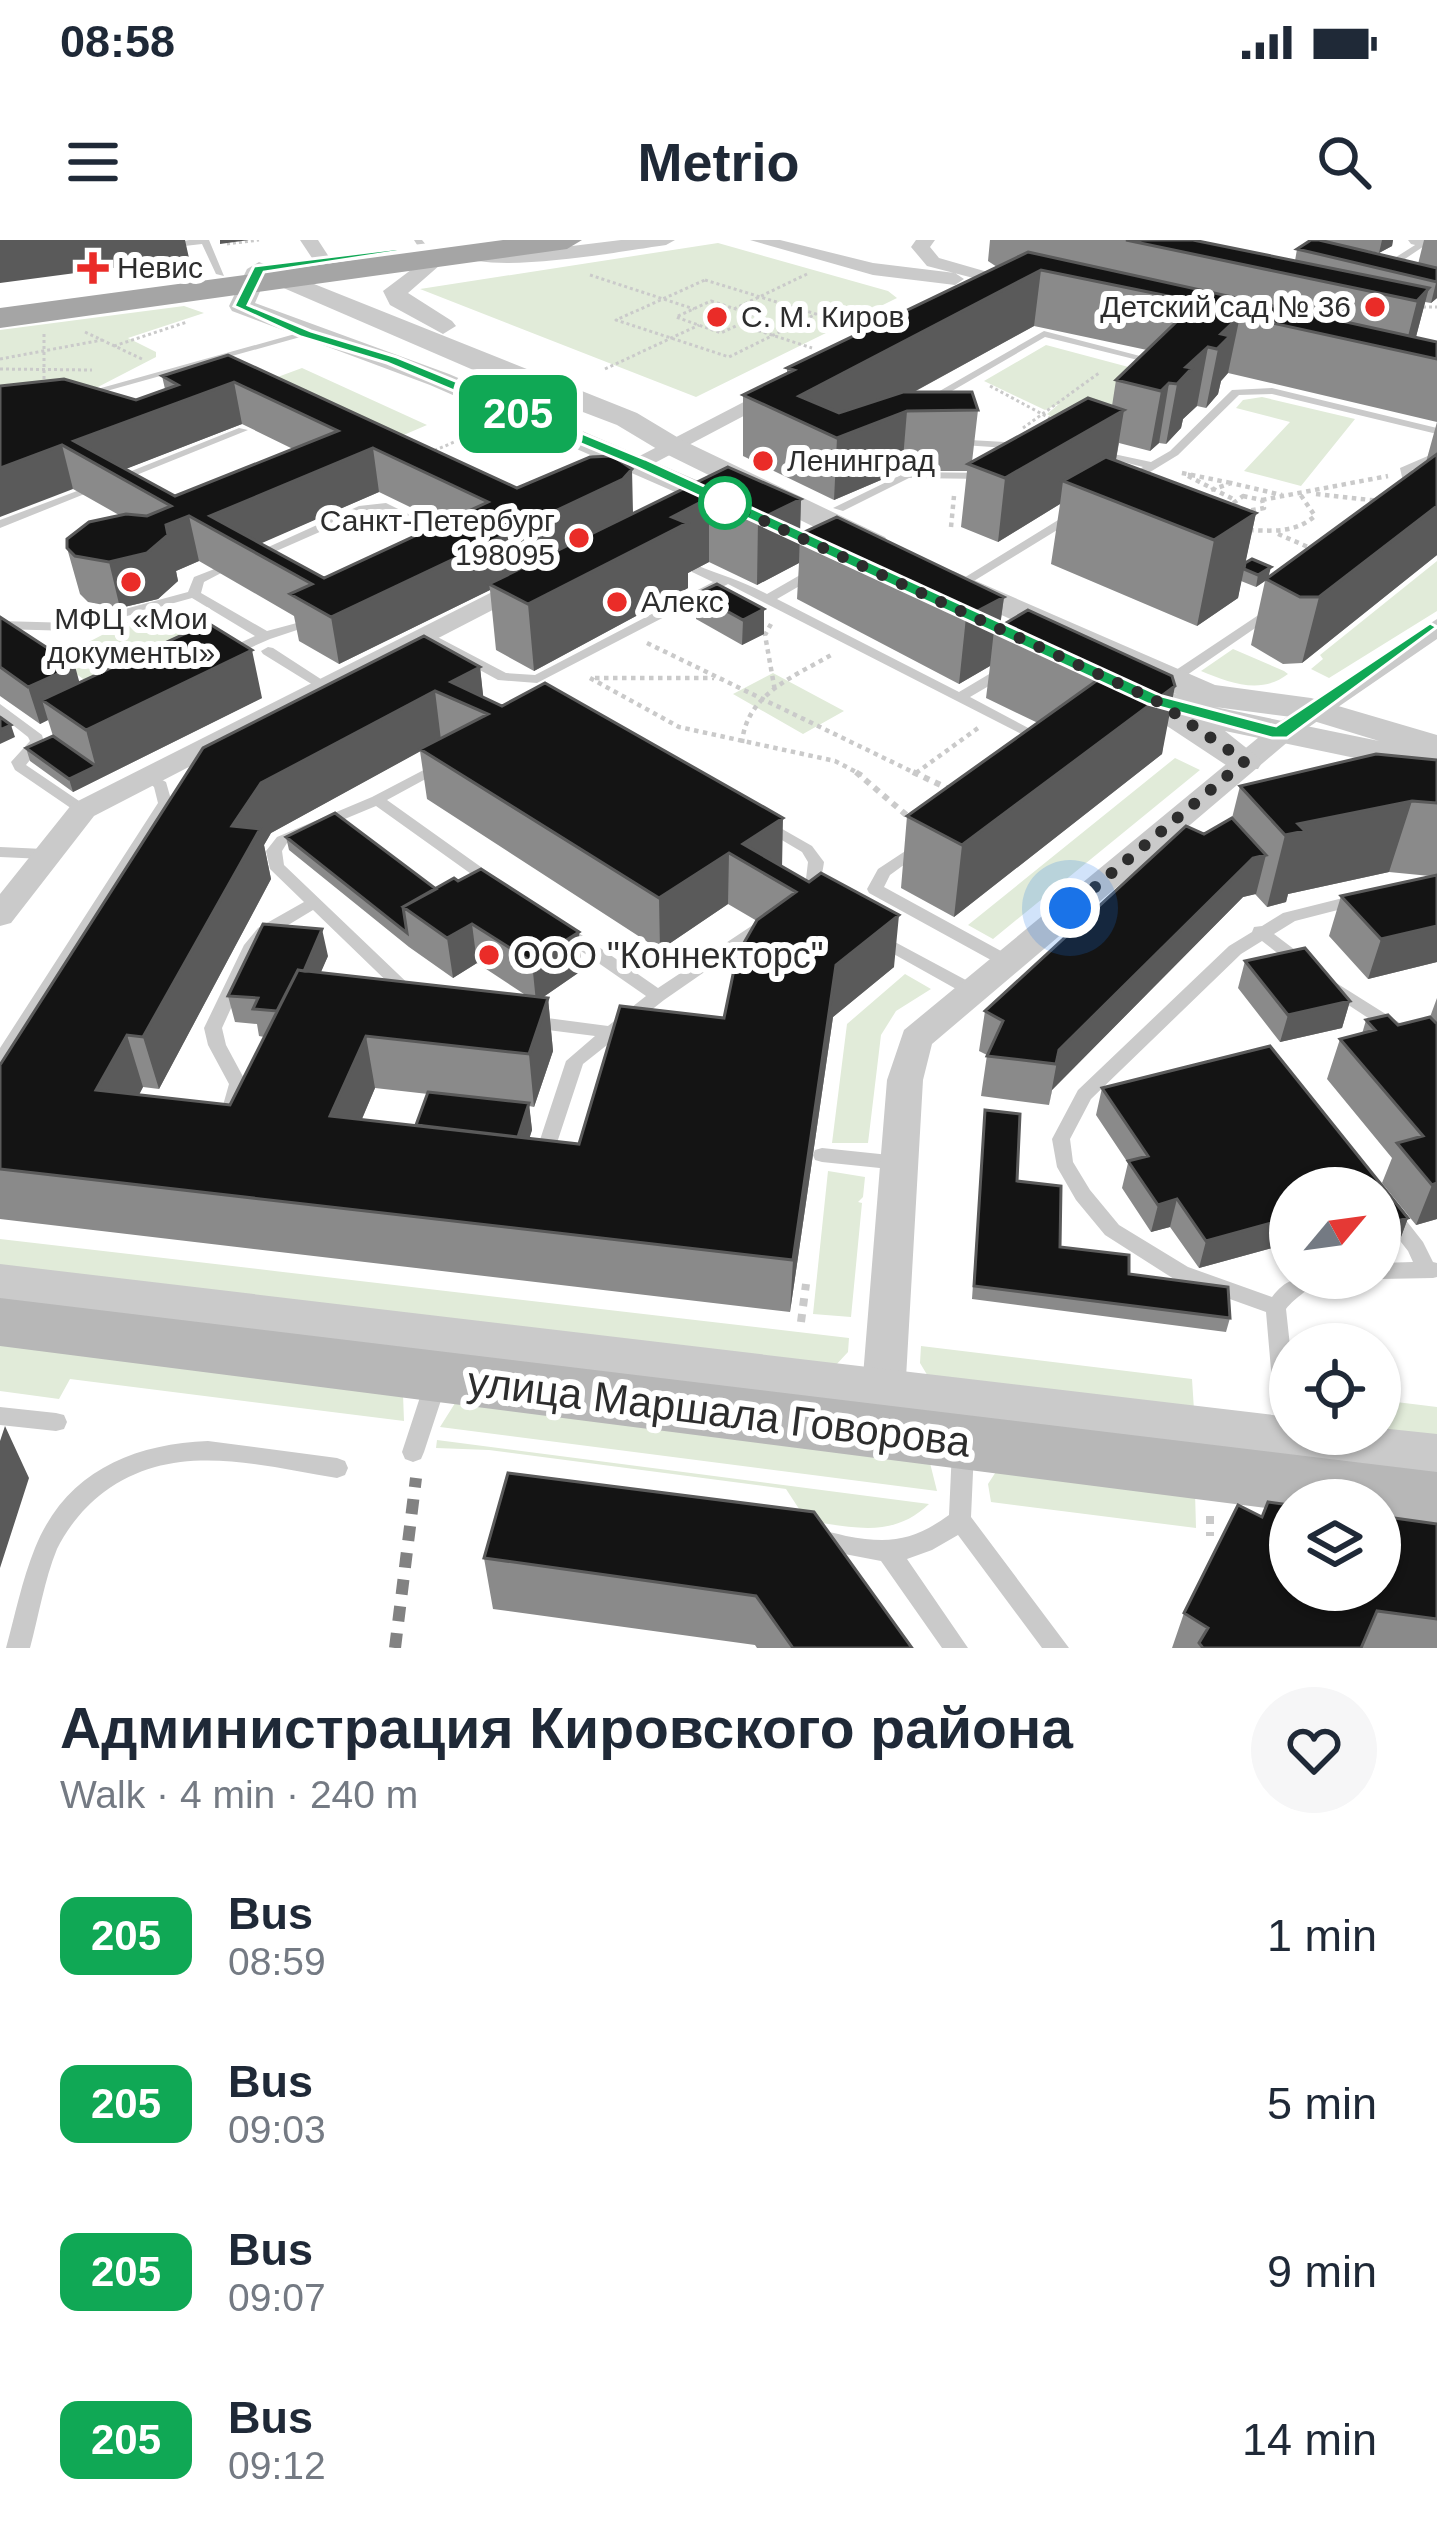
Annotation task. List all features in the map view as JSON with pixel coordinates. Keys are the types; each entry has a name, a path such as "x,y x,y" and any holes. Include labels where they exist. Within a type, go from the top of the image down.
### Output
{"main road":[{"path":"0,318 263,268 567,240"},
{"path":"0,304 210,250 263,268 315,250 442,248"},
{"name":"улица Маршала Говорова","path":"0,1322 444,1358 882,1411 1437,1501"}],"street":[{"path":"542,384 399,300 395,291 401,281 442,248 515,258 666,240"},
{"path":"759,240 925,296"},
{"path":"926,240 920,247 933,262 1041,288"},
{"path":"816,263 993,278"},
{"path":"1245,761 1162,691 960,584 908,573 842,557 640,462 392,360 306,334 241,306 263,268 487,366 627,419 908,573 1162,691 1280,734 1437,764"},
{"path":"953,299 993,278"},
{"path":"306,334 399,300"},
{"path":"640,462 812,372"},
{"path":"669,512 705,494"},
{"path":"0,915 83,810 210,750 323,685 357,676 399,655 422,635 547,573"},
{"path":"882,1411 908,1057 928,1025 1311,710 1430,638"},
{"path":"1162,691 1311,710 1437,747"},
{"name":"улица Маршала Говорова","path":"0,1285 444,1358"},
{"name":"улица Маршала Говорова","path":"964,1422 1269,1439"},
{"name":"улица Маршала Говорова","path":"1401,1454 1437,1459"}],"lane":[{"path":"1396,261 1427,242"},
{"path":"159,247 210,250"},
{"path":"1373,256 1421,268"},
{"path":"43,402 306,334"},
{"path":"912,410 1044,334 1153,356 1167,365 1159,373"},
{"path":"104,389 124,398"},
{"path":"1114,490 1174,453 1228,396 1252,389 1437,431"},
{"path":"122,494 105,484 243,430"},
{"path":"946,442 1034,447"},
{"path":"1088,443 1080,449 1153,466"},
{"path":"1408,508 1406,475 1411,462 1436,454"},
{"path":"839,508 918,473 995,476"},
{"path":"0,524 80,493"},
{"path":"194,595 198,580 364,508 386,507 456,540 460,551"},
{"path":"960,584 1083,509"},
{"path":"1067,518 1088,526"},
{"path":"773,602 842,557"},
{"path":"696,569 723,582"},
{"path":"422,635 503,677 520,680 552,675 728,579 1057,747 1041,758"},
{"path":"0,625 21,636 194,595 323,685"},
{"path":"1162,691 1286,599"},
{"path":"200,667 308,624"},
{"path":"960,697 1016,664"},
{"path":"0,708 28,728 37,742"},
{"path":"57,733 37,742 18,761 83,810"},
{"path":"423,1004 276,866 274,851 282,840 377,800 448,761"},
{"path":"0,1062 165,803 161,785 147,776"},
{"path":"377,800 508,892"},
{"path":"746,814 807,849 816,862 814,880 801,904"},
{"path":"930,839 884,872 875,889 1006,961"},
{"path":"0,852 44,854"},
{"path":"1276,1307 1181,1274 1112,1230 1064,1162 1061,1139 1070,1114 1084,1095 1260,931 1289,916 1385,893"},
{"path":"229,1116 238,1084 213,1028 250,950 264,932 314,903"},
{"path":"546,918 658,996"},
{"path":"538,1174 575,1060 762,924"},
{"path":"1260,931 1378,1018 1418,1039"},
{"path":"870,934 971,990"},
{"path":"519,1020 610,1032"},
{"path":"822,1155 899,1162"},
{"path":"1401,1227 1432,1270"},
{"path":"1401,1271 1432,1270"},
{"path":"1277,1323 1276,1307 1282,1299"},
{"path":"413,1452 444,1358"},
{"path":"0,1415 56,1422"},
{"path":"964,1422 961,1520 1057,1648"},
{"path":"18,1648 47,1546 76,1503 109,1473 148,1454 195,1448 337,1468"},
{"path":"790,1536 890,1555 932,1543 961,1520"},
{"path":"890,1555 956,1648"}],"path":[{"path":"210,250 263,268"},
{"path":"734,309 816,263"},
{"path":"580,272 694,309"},
{"path":"706,280 816,314 728,357 616,320 663,299 706,280"},
{"path":"711,301 757,316 722,333 676,317 694,309 711,301"},
{"path":"1424,307 1437,307"},
{"path":"114,346 190,320"},
{"path":"604,369 699,325"},
{"path":"739,325 812,348"},
{"path":"72,326 169,371"},
{"path":"43,402 43,327 58,328"},
{"path":"0,359 102,340"},
{"path":"0,369 169,371"},
{"path":"1020,430 1099,373"},
{"path":"970,376 1045,412 1088,443"},
{"path":"424,455 477,432"},
{"path":"1153,466 1285,497"},
{"path":"1184,474 1233,500 1285,497 1406,475"},
{"path":"1211,490 1232,483"},
{"path":"1303,494 1408,508"},
{"path":"1234,527 1299,528 1315,516 1303,494"},
{"path":"1205,496 1220,496"},
{"path":"1233,500 1234,506 1272,531 1323,554"},
{"path":"1247,511 1262,509 1262,500"},
{"path":"773,602 765,635 775,691"},
{"path":"628,634 965,797"},
{"path":"742,743 745,719 763,699 852,643"},
{"path":"552,675 718,677"},
{"path":"590,678 679,727 835,760 866,776 930,839"},
{"path":"915,773 996,716"},
{"path":"801,1322 806,1284"}],"green space":[{"path":"718,243 888,291 897,298 696,397 420,289"},
{"path":"184,306 204,313 128,338 156,352 156,357 96,388 0,408 0,330"},
{"path":"1046,345 1151,373 1083,437 1047,414 1059,404 1045,410 984,381"},
{"path":"302,368 427,425 385,443 253,386"},
{"path":"1262,397 1355,419 1301,486 1244,471 1290,422 1236,408 1243,400"},
{"path":"1437,561 1437,611 1329,678 1311,669 1323,659 1320,655"},
{"path":"147,619 217,652 105,695 56,659 127,622"},
{"path":"1233,649 1288,674 1256,685 1201,671"},
{"path":"773,673 844,711 803,734 733,694"},
{"path":"1175,758 1200,770 993,939 968,925"},
{"path":"905,974 931,989 896,1011 881,1035 868,1143 832,1143 847,1024"},
{"path":"828,1171 865,1177 858,1202 862,1203 851,1317 813,1314"},
{"path":"0,1239 849,1338 848,1352 835,1366 0,1266"},
{"path":"0,1343 403,1394 404,1421 70,1379 59,1399 0,1391"},
{"path":"921,1346 1192,1379 1194,1410 929,1378 920,1363"},
{"path":"457,1400 929,1459 937,1491 440,1427"},
{"path":"1401,1403 1437,1407 1437,1439 1401,1435"},
{"path":"437,1440 929,1504 887,1526 841,1526 807,1521 786,1489 489,1450 436,1448"},
{"path":"999,1467 1195,1492 1196,1528 991,1502 988,1484"}],"building":[{"path":"1126,240 1193,240 1429,288 1417,301"},
{"path":"1311,240 1437,268 1437,282 1297,249"},
{"path":"1028,252 1437,342 1437,359 1240,316 1221,334 1230,336 1217,349 1208,347 1186,367 1192,368 1177,384 1169,383 1161,391 1116,380 1197,302 1041,270 799,396 839,413 903,392 972,392 978,410 907,411 837,438 743,395 794,370 787,368"},
{"path":"228,355 517,488 590,457 613,456 632,469 623,479 331,617 290,594 312,584 189,516 166,525 168,535 147,553 109,562 75,556 67,548 67,539 89,522 126,514 147,516 171,506 62,445 0,468 0,386 64,379 136,400 178,385 162,376","holes":["234,382 338,431 175,496 74,441","373,448 488,502 324,578 210,516"]},
{"path":"1088,398 1124,410 1005,478 968,464"},
{"path":"1437,454 1437,506 1319,597 1300,597 1266,579"},
{"path":"1106,457 1256,513 1214,540 1063,481"},
{"path":"728,467 801,499 758,520 709,498 672,517 687,523 528,604 489,584"},
{"path":"837,517 1004,597 966,617 800,534"},
{"path":"1252,559 1271,567 1258,575 1244,569"},
{"path":"717,584 764,609 743,620 696,594"},
{"path":"1028,610 1172,676 1175,686 962,845 907,816 1099,679 994,630"},
{"path":"0,617 75,666 28,687 0,667"},
{"path":"208,623 252,650 86,730 42,700"},
{"path":"424,636 480,667 451,682 502,706 545,683 783,818 743,844 809,882 821,873 899,915 836,965 793,1260 0,1169 0,1065 203,748","holes":["435,691 488,714 420,749 659,898 729,853 796,892 757,920 737,955 724,1018 620,1006 579,1144 330,1116 366,1036 529,1054 548,998 298,970 230,1105 96,1090 127,1035 143,1037 260,829 232,826 261,783"]},
{"path":"53,736 96,766 69,779 26,748"},
{"path":"1376,754 1437,760 1437,803 1412,801 1298,824 1305,831 1285,835 1240,786"},
{"path":"335,813 436,889 403,907 407,933 286,837"},
{"path":"1232,818 1266,855 1253,858 1059,1050 1056,1064 987,1056 1003,1021 985,1011 1186,826 1204,834"},
{"path":"481,869 579,932 532,962 472,924 447,938 403,907 454,878 458,881"},
{"path":"1437,875 1437,926 1381,939 1341,896"},
{"path":"263,924 322,929 304,971 298,970 277,1011 253,1009 258,998 228,996"},
{"path":"1305,948 1350,1001 1288,1015 1245,961"},
{"path":"1388,1015 1398,1025 1430,1017 1437,1024 1437,1183 1432,1185 1397,1143 1423,1136 1340,1039 1375,1030 1366,1020"},
{"path":"1270,1046 1367,1167 1269,1167 1269,1224 1206,1241 1177,1199 1158,1205 1128,1161 1148,1156 1102,1088"},
{"path":"428,1092 529,1103 518,1137 416,1125"},
{"path":"985,1110 1020,1114 1017,1181 1061,1186 1060,1247 1129,1255 1129,1274 1228,1287 1230,1318 974,1286"},
{"path":"508,1473 814,1512 912,1648 793,1648 756,1596 484,1558"},
{"path":"1269,1502 1269,1611 1377,1611 1361,1648 1203,1648 1199,1643 1208,1628 1184,1613 1238,1505 1262,1517"},
{"path":"1401,1519 1437,1524 1437,1619 1377,1611 1401,1611"}],"railway":[{"path":"395,1648 416,1478"}],"bus line":[{"name":"205","path":"466,240 259,269 241,306 306,334 392,360 640,462 1155,700 1280,734 1336,691 1437,627"}],"place":[{"name":"Невис","path":"93,268"},
{"name":"Детский сад № 36","path":"1375,307"},
{"name":"С. М. Киров","path":"717,317"},
{"name":"Ленинград","path":"763,461"},
{"name":"Санкт-Петербург 198095","path":"579,538"},
{"name":"МФЦ «Мои документы»","path":"131,582"},
{"name":"Алекс","path":"617,602"},
{"name":"ООО \"Коннекторс\"","path":"489,955"}],"route":[{"path":"725,503 1155,700 1245,761 1070,908"}]}
